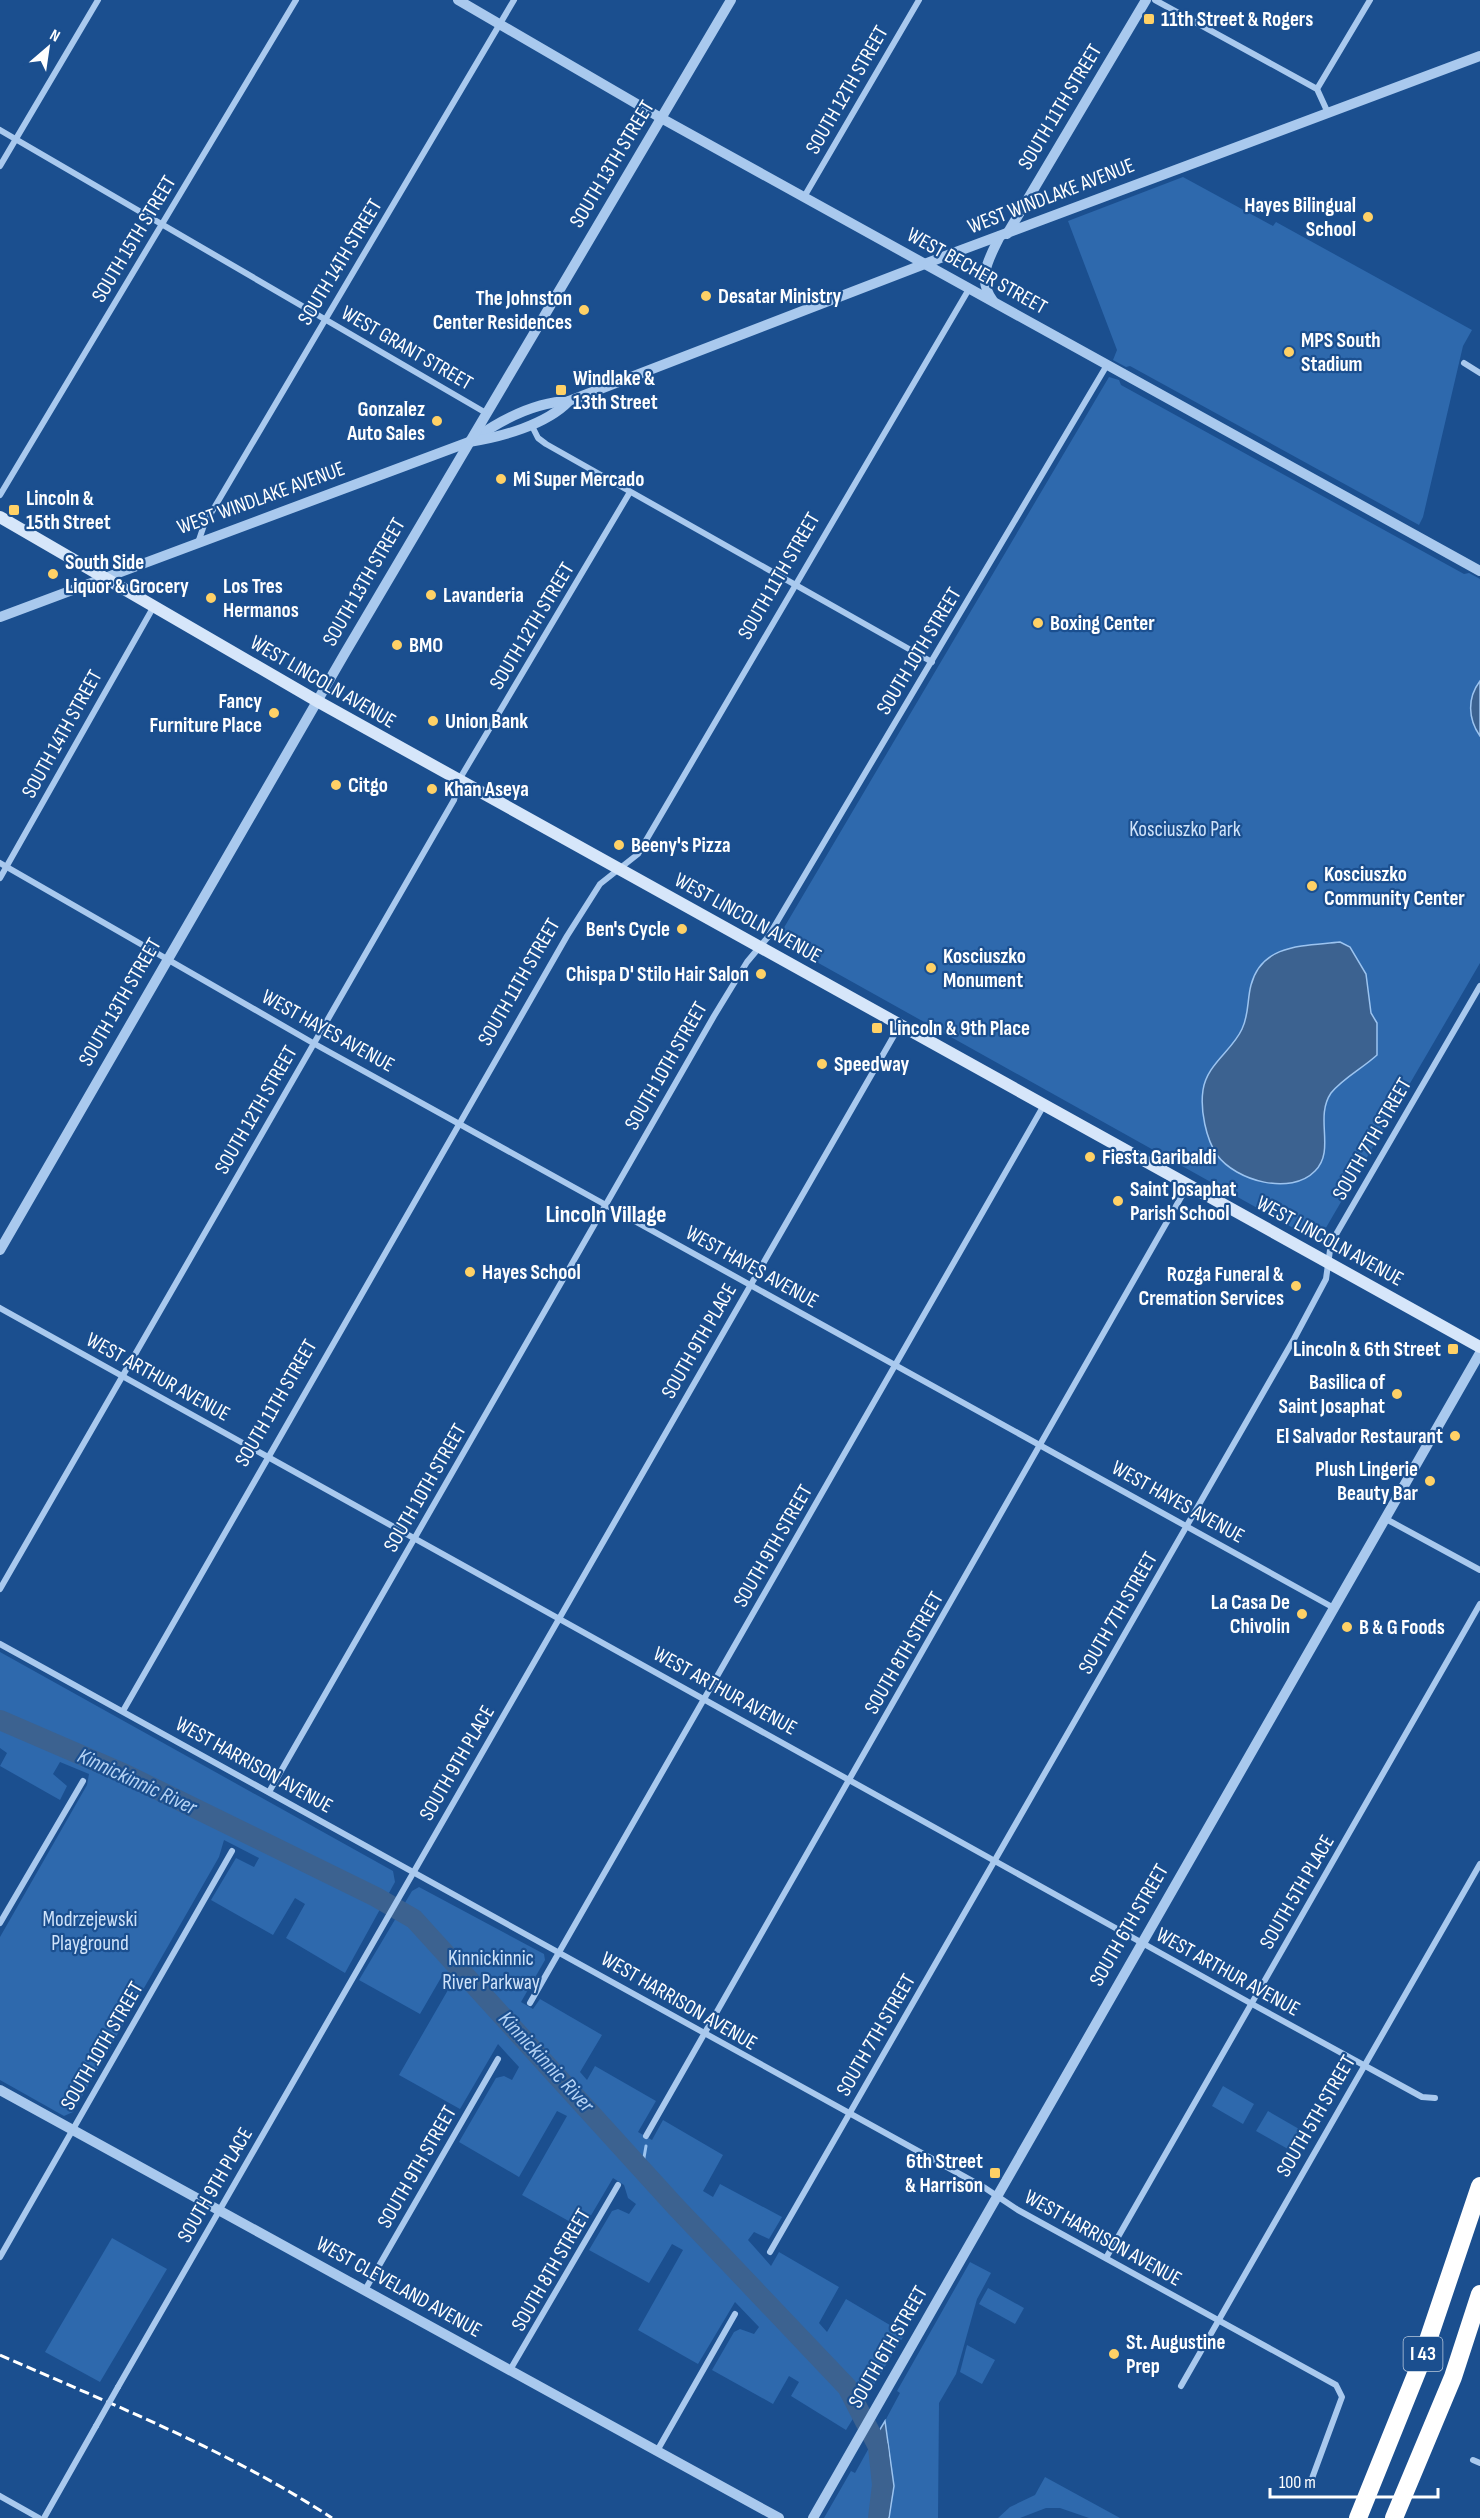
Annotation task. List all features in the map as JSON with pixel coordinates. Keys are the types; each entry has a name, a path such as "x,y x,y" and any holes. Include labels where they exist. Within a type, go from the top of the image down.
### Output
{"highway":[{"name":"I 43","path":"1358,2518 1419,2367 1480,2186"},
{"name":"I 43","path":"1394,2518 1453,2377 1480,2295"}],"main road":[{"name":"WEST LINCOLN AVENUE","path":"0,517 317,701 1480,1347"}],"street":[{"path":"0,166 98,0"},
{"name":"SOUTH 15TH STREET","path":"0,495 296,0"},
{"name":"WEST BECHER STREET","path":"458,0 661,118 1480,571"},
{"name":"SOUTH 14TH STREET","path":"198,543 204,525 514,0"},
{"name":"SOUTH 13TH STREET","path":"0,1250 317,701 731,0"},
{"name":"SOUTH 12TH STREET","path":"804,197 919,0"},
{"name":"SOUTH 11TH STREET","path":"995,303 985,289 984,273 1003,235 1146,0"},
{"path":"1155,0 1317,89 1328,113"},
{"path":"1317,89 1370,0"},
{"name":"WEST WINDLAKE AVENUE","path":"469,442 499,423 552,402 569,401 925,264 1480,56"},
{"name":"WEST GRANT STREET","path":"0,130 486,413"},
{"name":"SOUTH 11TH STREET","path":"123,1711 267,1456 567,936 600,884 638,854 969,289"},
{"path":"1464,363 1480,372"},
{"name":"SOUTH 10TH STREET","path":"269,1792 747,962 760,947 932,662 1107,365"},
{"name":"WEST WINDLAKE AVENUE","path":"0,617 469,442 531,424 558,413 569,401"},
{"path":"531,424 538,438 546,444 795,587 932,662"},
{"name":"SOUTH 12TH STREET","path":"0,1589 454,800 459,780 630,492"},
{"name":"SOUTH 14TH STREET","path":"0,878 154,606"},
{"name":"WEST HAYES AVENUE","path":"0,862 313,1043 1334,1608"},
{"name":"SOUTH 7TH STREET","path":"770,2252 1294,1339 1326,1279 1330,1243 1480,986"},
{"name":"SOUTH 9TH PLACE","path":"42,2518 900,1025"},
{"name":"SOUTH 9TH STREET","path":"530,2003 1044,1105"},
{"name":"SOUTH 8TH STREET","path":"646,2136 1188,1185"},
{"name":"WEST ARTHUR AVENUE","path":"0,1308 1364,2066 1422,2097 1435,2098"},
{"name":"SOUTH 6TH STREET","path":"813,2518 1480,1353"},
{"path":"1386,1519 1480,1570"},
{"name":"SOUTH 5TH PLACE","path":"1106,2258 1480,1604"},
{"name":"WEST HARRISON AVENUE","path":"0,1644 559,1952 1340,2389 1342,2397 1311,2481"},
{"path":"0,1923 83,1781"},
{"name":"SOUTH 10TH STREET","path":"0,2257 232,1851"},
{"name":"SOUTH 5TH STREET","path":"1181,2386 1480,1864"},
{"name":"SOUTH 9TH STREET","path":"365,2290 498,2059"},
{"name":"WEST CLEVELAND AVENUE","path":"0,2090 779,2518"},
{"name":"SOUTH 8TH STREET","path":"510,2370 618,2185"},
{"path":"657,2451 735,2314"},
{"path":"1473,2460 1480,2463"},
{"path":"0,2496 42,2518"}],"green space":[{"name":"MPS South Stadium","path":"1183,177 1273,226 1276,222 1472,330 1463,346 1423,517 1419,525 1130,366 1126,367 1113,360 1117,350 1068,221"},
{"name":"Kosciuszko Park","path":"1109,377 1119,380 1121,385 1464,574 1469,573 1480,579 1480,963 1320,1238 1311,1238 779,941 782,931"},
{"name":"Modrzejewski Playground","path":"0,1652 393,1871 395,1882 345,1973 286,1938 305,1904 295,1898 273,1935 211,1900 236,1858 254,1867 259,1858 224,1840 219,1857 73,2112 64,2116 0,2080 0,1937 87,1785 89,1774 60,1762 53,1774 67,1786 60,1800 0,1766 7,1753 0,1748"},
{"name":"Kinnickinnic River Parkway","path":"419,1887 544,1954 545,1960 521,2002 533,2009 540,1999 602,2035 580,2072 587,2080 595,2066 656,2101 638,2132 652,2140 663,2120 723,2155 703,2191 713,2197 720,2184 782,2217 769,2239 754,2232 748,2240 771,2266 779,2252 839,2287 819,2323 827,2332 846,2299 905,2334 846,2430 791,2396 799,2382 789,2376 773,2404 712,2370 734,2332 740,2329 754,2334 759,2327 735,2302 698,2364 638,2330 683,2250 672,2244 649,2283 589,2250 612,2211 618,2209 629,2214 636,2204 628,2198 624,2185 613,2178 583,2229 522,2195 567,2116 557,2111 519,2177 459,2142 496,2078 504,2076 512,2080 519,2067 498,2044 460,2109 399,2075 452,1983 442,1976 420,2014 359,1980 412,1891"},
{"path":"1223,2086 1254,2104 1243,2124 1212,2106"},
{"path":"1268,2111 1299,2129 1288,2149 1256,2131"},
{"path":"112,2238 167,2269 100,2382 45,2352"},
{"path":"970,2262 991,2273 977,2299 956,2374 939,2403 938,2518 889,2518 894,2486 885,2421 900,2393 897,2391"},
{"path":"988,2288 1024,2308 1015,2324 979,2304"},
{"path":"967,2345 995,2360 982,2384 960,2372"},
{"path":"870,2446 874,2491 870,2518 824,2518 851,2471 855,2473"},
{"path":"1045,2477 1120,2518 1089,2518 1060,2508 1046,2508 1020,2518 998,2518 1010,2507 1035,2495"}],"shaded area":[{"path":"1480,681 1480,736 1471,716 1471,701"},
{"path":"1340,942 1350,947 1366,974 1371,1013 1377,1023 1377,1055 1331,1093 1324,1113 1324,1153 1315,1171 1305,1179 1292,1183 1278,1184 1250,1178 1226,1164 1213,1148 1203,1115 1202,1098 1205,1081 1214,1065 1242,1029 1251,985 1257,971 1265,961 1286,949"},
{"path":"885,2421 894,2486 889,2518 870,2518 874,2473 870,2446"}],"waterway":[{"name":"Kinnickinnic River","path":"0,1720 125,1774 376,1897 414,1919 676,2207 847,2387 878,2447 882,2485 878,2518"},
{"path":"642,2169 646,2146"}],"railway":[{"path":"0,2355 211,2450 293,2494 332,2518"}],"place":[{"name":"11th Street & Rogers","path":"1149,19"},
{"name":"Hayes Bilingual School","path":"1368,217"},
{"name":"Desatar Ministry","path":"706,296"},
{"name":"The Johnston Center Residences","path":"584,310"},
{"name":"MPS South Stadium","path":"1289,352"},
{"name":"Windlake & 13th Street","path":"561,390"},
{"name":"Gonzalez Auto Sales","path":"437,421"},
{"name":"Mi Super Mercado","path":"501,479"},
{"name":"Lincoln & 15th Street","path":"14,510"},
{"name":"South Side Liquor & Grocery","path":"53,574"},
{"name":"Lavanderia","path":"431,595"},
{"name":"Los Tres Hermanos","path":"211,598"},
{"name":"Boxing Center","path":"1038,623"},
{"name":"BMO","path":"397,645"},
{"name":"Fancy Furniture Place","path":"274,713"},
{"name":"Union Bank","path":"433,721"},
{"name":"Citgo","path":"336,785"},
{"name":"Khan Aseya","path":"432,789"},
{"name":"Beeny's Pizza","path":"619,845"},
{"name":"Kosciuszko Community Center","path":"1312,886"},
{"name":"Ben's Cycle","path":"682,929"},
{"name":"Kosciuszko Monument","path":"931,968"},
{"name":"Chispa D' Stilo Hair Salon","path":"761,974"},
{"name":"Lincoln & 9th Place","path":"877,1028"},
{"name":"Speedway","path":"822,1064"},
{"name":"Fiesta Garibaldi","path":"1090,1157"},
{"name":"Saint Josaphat Parish School","path":"1118,1201"},
{"name":"Hayes School","path":"470,1272"},
{"name":"Rozga Funeral & Cremation Services","path":"1296,1286"},
{"name":"Lincoln & 6th Street","path":"1453,1349"},
{"name":"Basilica of Saint Josaphat","path":"1397,1394"},
{"name":"El Salvador Restaurant","path":"1455,1436"},
{"name":"Plush Lingerie Beauty Bar","path":"1430,1481"},
{"name":"La Casa De Chivolin","path":"1302,1614"},
{"name":"B & G Foods","path":"1347,1627"},
{"name":"6th Street & Harrison","path":"995,2173"},
{"name":"St. Augustine Prep","path":"1114,2354"}],"district":[{"name":"Lincoln Village","path":"606,1214"}]}
